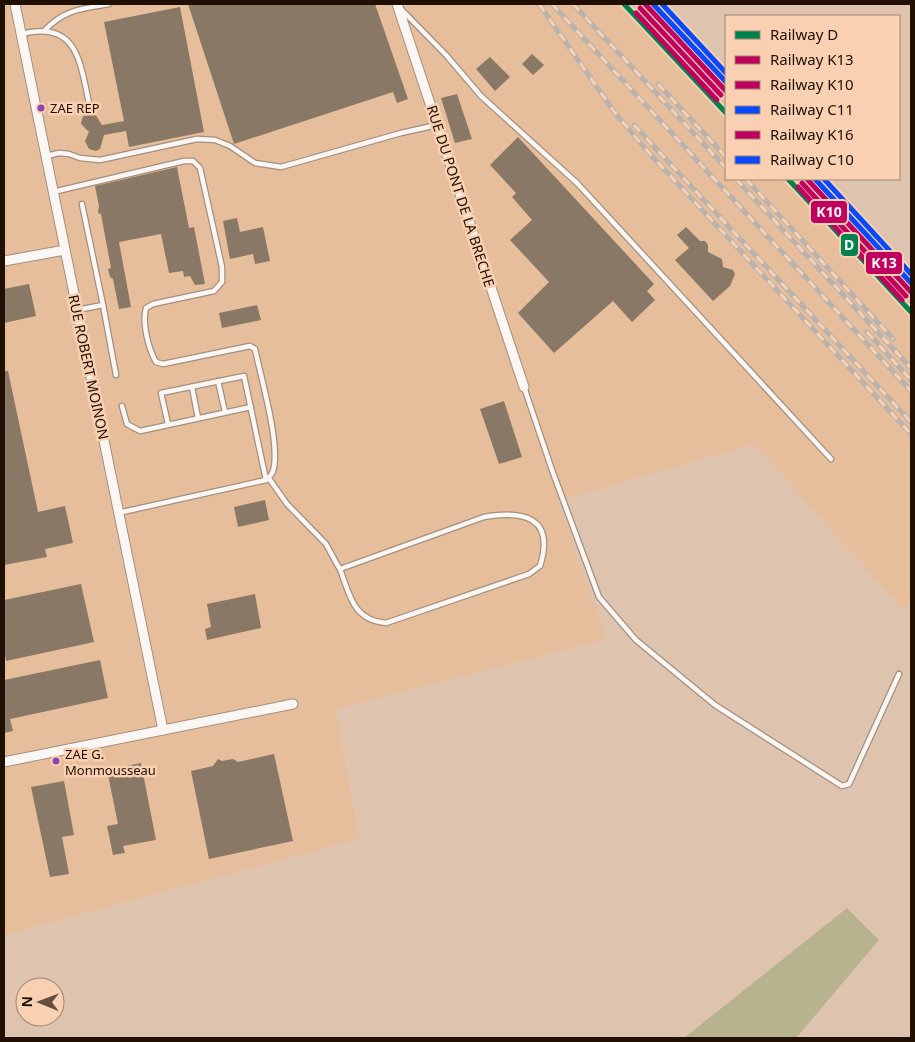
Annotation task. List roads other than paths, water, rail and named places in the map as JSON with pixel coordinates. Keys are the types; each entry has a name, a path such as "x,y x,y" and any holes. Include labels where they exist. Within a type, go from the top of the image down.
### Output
{"street":[{"name":"RUE ROBERT MOINON","path":"15,4 163,730"},
{"name":"RUE DU PONT DE LA BRECHE","path":"397,5 524,388"},
{"path":"4,261 65,250"},
{"path":"4,762 293,704"}],"lane":[{"path":"45,30 57,17 70,11 110,4"},
{"path":"397,5 446,55 481,96 577,183 831,460"},
{"path":"21,34 45,30 57,33 72,46 79,57 89,103"},
{"path":"46,156 58,153 100,160 197,139 215,140 230,146 255,163 282,167 401,133 437,125"},
{"path":"53,192 184,161 193,161 200,168 222,267 222,282 214,291 152,304 146,308 144,315 151,353 156,362 163,364 250,346 256,349 274,442 272,474 267,479 118,513"},
{"path":"82,204 116,375"},
{"path":"77,310 103,305"},
{"path":"168,424 161,393 244,376 267,479 287,504 326,544 340,569 357,611 376,622 386,622 529,574 540,566 545,541 541,530 534,522 516,514 505,514 484,517 340,569"},
{"path":"218,381 225,412"},
{"path":"192,387 198,418"},
{"path":"524,388 599,597 636,640 715,705 842,786 849,784 899,674"},
{"path":"122,406 124,419 132,428 140,430 251,407"}],"railway":[{"path":"539,4 615,113 650,154 911,434"},
{"path":"552,4 911,391"},
{"path":"573,4 725,167"},
{"path":"658,84 725,156"},
{"path":"634,125 911,422"},
{"path":"737,180 911,368"},
{"path":"747,180 893,339"},
{"path":"867,332 911,380"}],"rail line":[{"name":"D","path":"624,4 725,112"},
{"name":"K13","path":"645,4 725,90"},
{"name":"C11","path":"653,4 725,81"},
{"name":"C10","path":"662,4 725,72"},
{"name":"K10","path":"640,8 721,95"},
{"name":"K16","path":"636,13 717,100"},
{"name":"D","path":"789,180 911,312"},
{"name":"K13","path":"808,180 911,292"},
{"name":"C11","path":"816,180 911,283"},
{"name":"C10","path":"825,180 911,274"},
{"name":"K10","path":"802,183 906,296"},
{"name":"K16","path":"798,187 902,300"}],"place":[{"name":"ZAE REP","path":"41,108"},
{"name":"ZAE G. Monmousseau","path":"56,761"}]}
